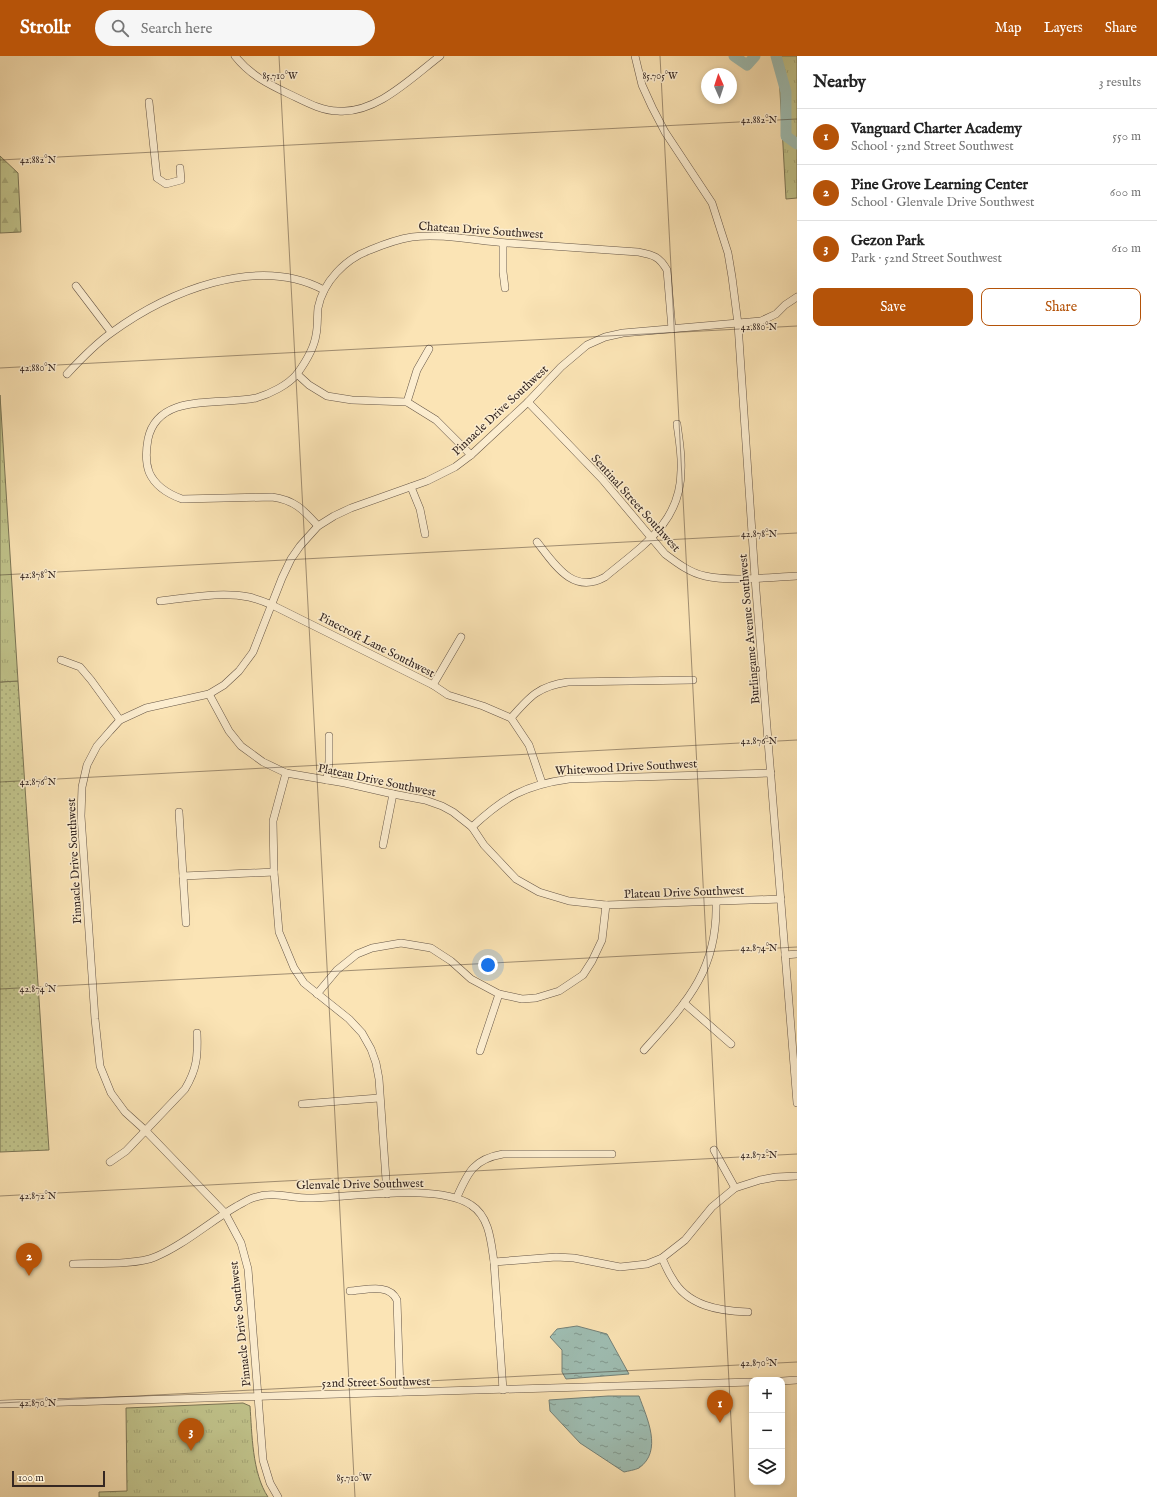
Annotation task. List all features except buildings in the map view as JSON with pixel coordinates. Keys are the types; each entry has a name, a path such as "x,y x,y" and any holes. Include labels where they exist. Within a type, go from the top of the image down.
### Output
{"street":[{"path":"235,56 241,64 256,77 270,85 316,106 337,112 357,110 374,104 440,56"},
{"name":"Burlingame Avenue Southwest","path":"635,56 642,85 665,132 712,203 728,253 736,301 755,578 797,1103"},
{"path":"149,102 157,178 166,184 181,180 180,168"},
{"name":"Chateau Drive Southwest","path":"318,526 295,503 282,498 182,499 170,494 156,482 150,473 146,450 150,430 163,415 170,410 194,402 229,401 257,397 287,383 296,374 307,358 314,343 318,324 318,308 324,290 333,276 344,265 357,256 369,250 412,237 441,237 638,252 654,255 662,262 667,270 672,329"},
{"path":"503,242 502,272 505,288"},
{"path":"67,374 87,352 111,332 153,306 188,291 229,280 247,277 278,276 289,277 313,284 324,290"},
{"path":"76,286 111,332"},
{"name":"Pinnacle Drive Southwest","path":"278,1497 270,1483 264,1466 248,1269 241,1243 225,1213 146,1131 124,1112 111,1093 100,1066 95,1019 81,816 82,787 87,765 98,746 120,720 146,708 209,694 231,679 247,662 253,652 291,559 300,546 318,526 351,508 427,481 455,467 472,455 528,402 561,367 587,345 605,337 623,333 761,321 776,314 785,304 797,297"},
{"path":"407,402 417,370 429,350"},
{"path":"296,374 309,385 327,396 352,400 407,402 436,420 472,455"},
{"name":"Sentinal Street Southwest","path":"528,402 602,480 665,554 677,563 705,576 724,578 755,578 797,576"},
{"path":"537,542 564,574 574,581 582,583 598,581 605,577 652,538 668,520 679,494 682,470 677,424"},
{"path":"411,486 420,509 425,534"},
{"name":"Pinecroft Lane Southwest","path":"160,601 204,596 227,595 248,597 272,605 433,685 448,695 483,706 511,718"},
{"path":"433,685 461,637"},
{"path":"61,660 80,667 120,720"},
{"path":"542,783 529,745 511,718 534,694 542,689 568,682 693,680"},
{"name":"Plateau Drive Southwest","path":"209,694 223,722 241,746 263,762 286,773 425,800 442,806 453,812 472,827 484,845 516,879 539,892 569,901 606,905 781,899"},
{"path":"327,780 329,736"},
{"path":"286,773 273,821 274,872 279,932 294,968 304,983 349,1019 362,1033 371,1049 376,1063 378,1079 387,1194"},
{"name":"Whitewood Drive Southwest","path":"472,827 502,801 512,795 542,783 569,779 771,773"},
{"path":"383,845 393,794"},
{"path":"179,812 186,923"},
{"path":"183,876 274,872"},
{"path":"644,1050 684,1003 700,979 709,958 715,937 716,902"},
{"path":"317,994 337,970 357,954 372,948 401,943 431,948 451,961 471,979 499,994 522,999 536,998 560,991 583,975 592,961 602,940 606,905"},
{"path":"785,954 797,954"},
{"path":"480,1051 499,994"},
{"path":"684,1003 731,1044"},
{"path":"110,1162 126,1151 146,1131 185,1089 192,1079 197,1062 197,1033"},
{"path":"302,1104 379,1098"},
{"path":"714,1150 735,1188"},
{"path":"457,1197 465,1177 473,1167 482,1160 492,1156 503,1154 612,1154"},
{"path":"494,1262 556,1257 574,1258 620,1267 647,1264 662,1258 685,1240 712,1207 735,1188 760,1180 776,1177 797,1176"},
{"name":"Glenvale Drive Southwest","path":"74,1264 154,1258 225,1213 255,1197 270,1194 313,1198 387,1194 429,1194 457,1197 473,1206 481,1215 488,1227 494,1262 504,1390"},
{"path":"662,1258 672,1279 681,1291 691,1299 705,1306 718,1310 748,1312"},
{"path":"350,1291 383,1289 394,1294 397,1300 400,1392"},
{"path":"785,1381 797,1380"},
{"name":"52nd Street Southwest","path":"0,1404 749,1382"}],"green space":[{"path":"778,56 797,56 797,198 786,199"},
{"path":"0,156 18,173 21,232 0,233"},
{"path":"0,395 18,681 0,682"},
{"path":"18,681 49,1150 0,1152 0,682"},
{"path":"243,1403 250,1406 252,1440 256,1465 268,1497 99,1497 99,1492 127,1491 126,1408"}],"water":[{"path":"577,1326 607,1334 629,1374 566,1379 562,1372 562,1350 550,1337 557,1329"},
{"path":"608,1396 639,1396 649,1424 652,1444 646,1461 637,1469 624,1472 580,1443 550,1411 549,1400"}],"waterway":[{"path":"734,56 747,65 755,56"},
{"path":"776,56 786,92 786,136 797,144"}],"place":[{"name":"Pine Grove Learning Center","path":"29,1276"},
{"name":"Vanguard Charter Academy","path":"720,1423"},
{"name":"Gezon Park","path":"191,1451"}]}
